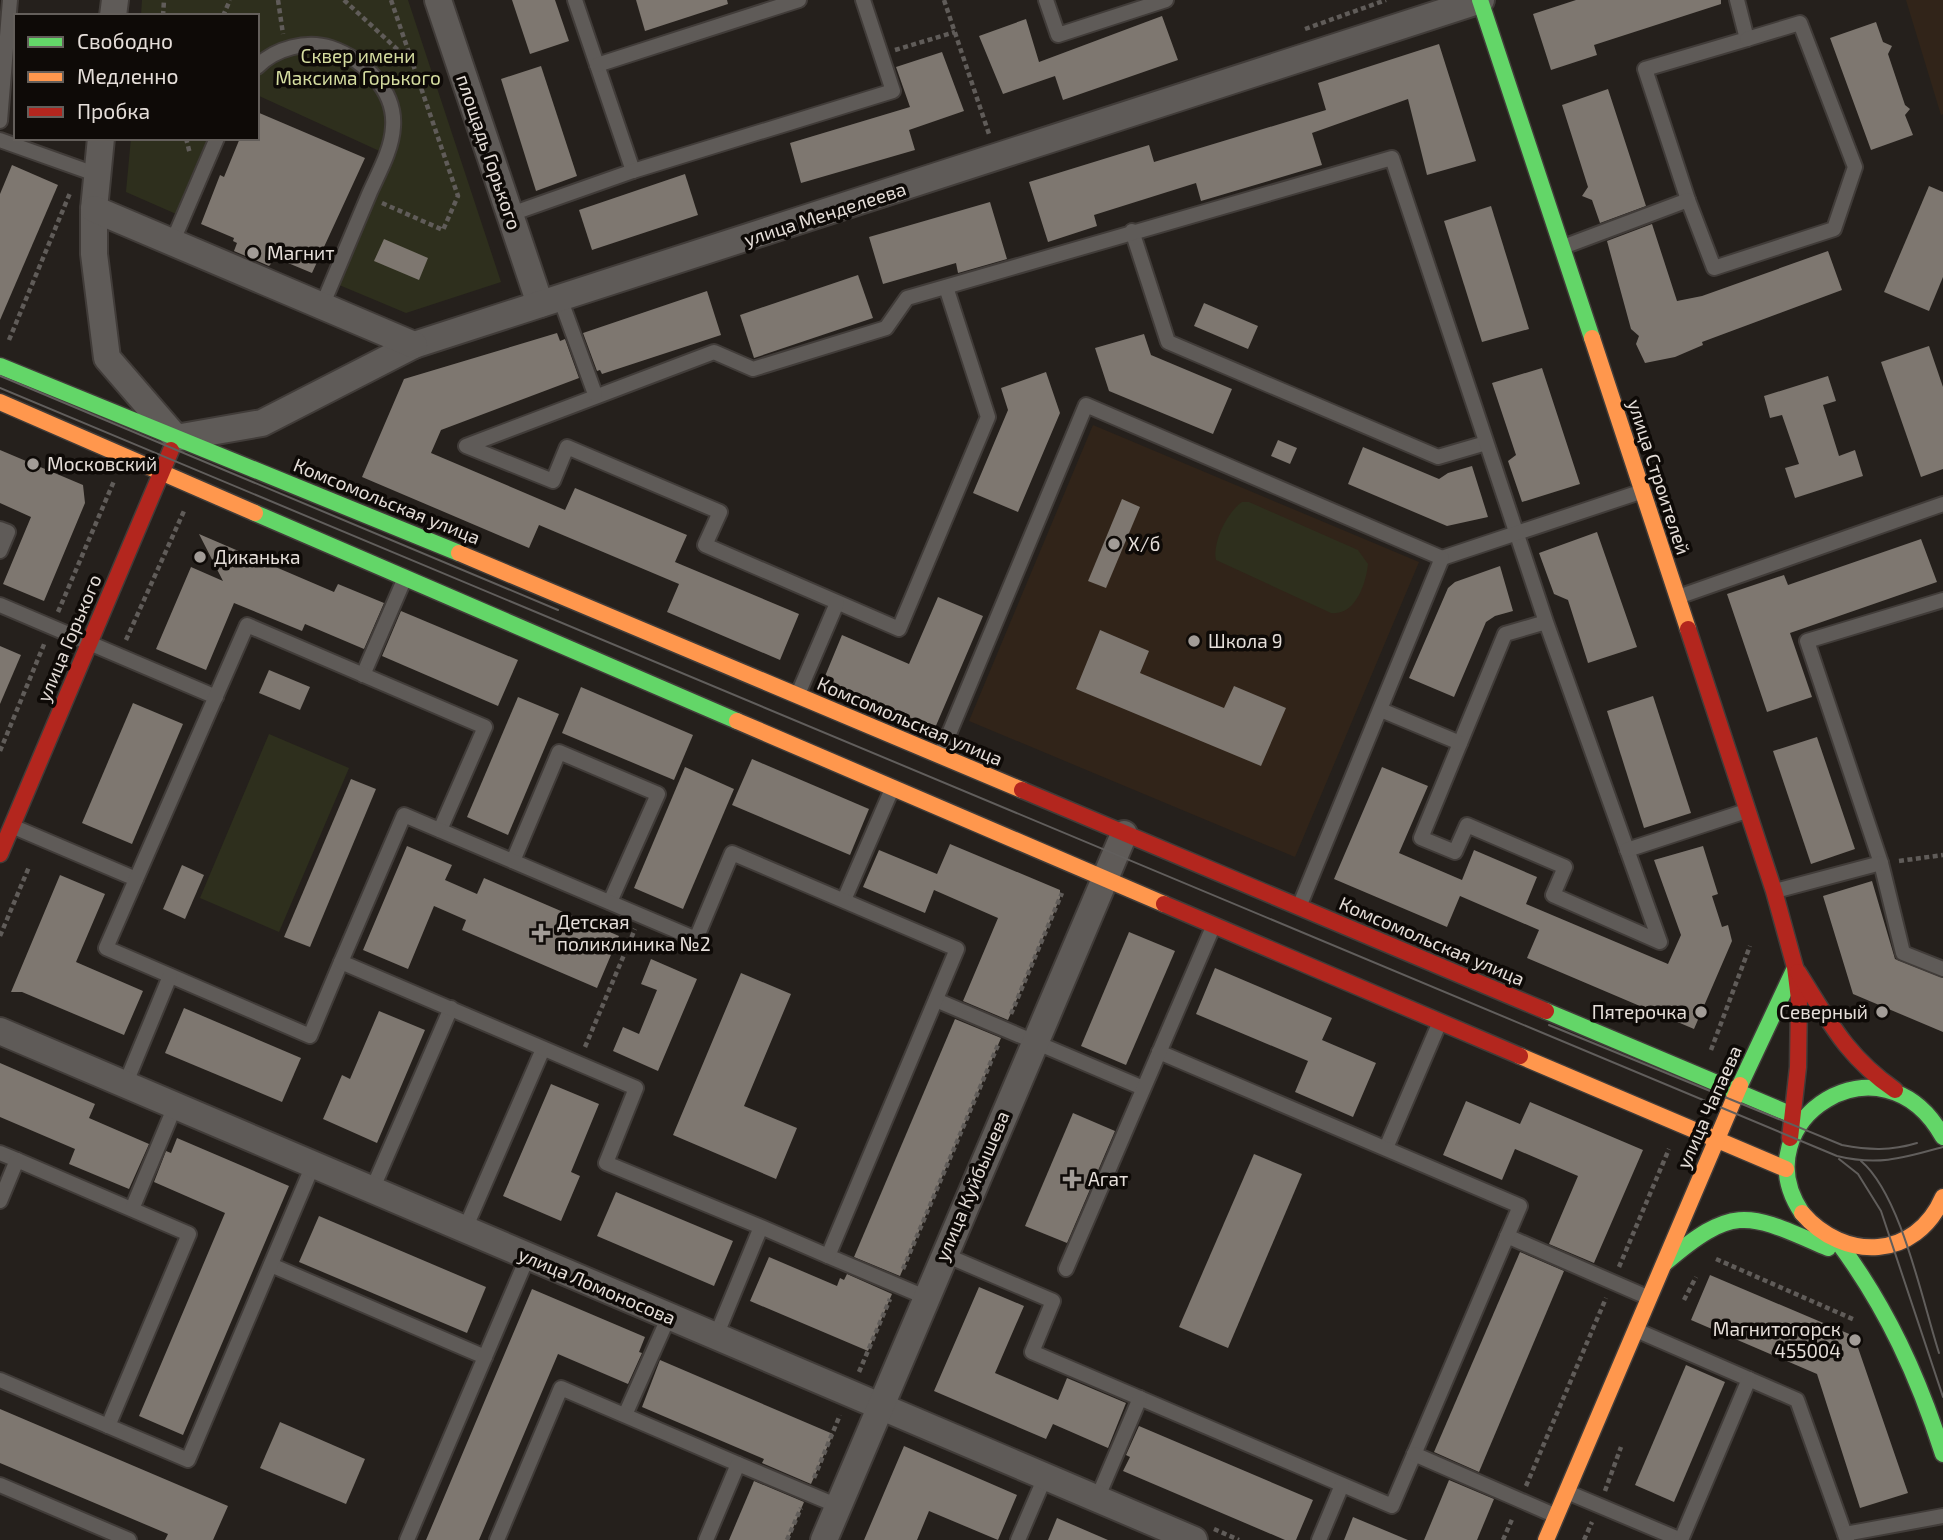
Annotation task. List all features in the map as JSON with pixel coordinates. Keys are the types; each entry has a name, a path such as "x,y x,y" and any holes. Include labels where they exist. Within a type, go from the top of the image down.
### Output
{"main road":[{"name":"улица Строителей","path":"1480,0 1774,891 1795,967 1800,1029 1798,1117"},
{"name":"Комсомольская улица","path":"0,366 353,508 1798,1117"},
{"path":"0,402 1213,926 1716,1139 1787,1161"},
{"name":"улица Горького","path":"0,854 6,824 89,643 176,438"},
{"name":"улица Строителей","path":"1795,967 1840,1035 1859,1054 1912,1082"},
{"name":"улица Чапаева","path":"1546,1540 1716,1139 1795,967"},
{"name":"улица Строителей","path":"1827,1016 1846,1048 1865,1069 1916,1102"},
{"path":"1895,1090 1860,1086 1842,1090 1798,1117 1787,1161 1794,1200 1815,1229 1838,1242 1873,1248 1906,1239 1943,1224"},
{"path":"1916,1102 1943,1103"},
{"path":"1916,1102 1937,1124 1943,1137"},
{"path":"1906,1239 1927,1222 1943,1197"},
{"path":"1751,1218 1836,1252 1863,1274"},
{"name":"улица Чапаева","path":"1664,1264 1696,1237 1728,1222 1751,1218 1815,1229"},
{"path":"1838,1242 1888,1312 1924,1394 1943,1454"}],"street":[{"name":"площадь Горького","path":"438,0 511,214 550,301"},
{"name":"улица Менделеева","path":"176,438 262,423 414,345 1480,0"},
{"path":"100,140 89,172 94,254 107,358 176,438"},
{"path":"93,209 414,345"},
{"name":"улица Куйбышева","path":"824,1540 943,1254 1124,834"},
{"name":"улица Ломоносова","path":"0,1031 1194,1540"}],"lane":[{"path":"0,121 2,64 10,0"},
{"path":"575,0 633,171"},
{"path":"597,65 799,0"},
{"path":"511,214 633,171 893,91 863,0"},
{"path":"1046,0 1058,36 1166,0"},
{"path":"1737,0 1747,39"},
{"path":"1800,23 1854,167 1834,229 1714,268 1688,200 1645,69 1747,39 1800,23"},
{"path":"259,66 285,49 319,44 346,53 373,73 388,100 394,126 386,154 322,306"},
{"path":"0,140 89,172"},
{"path":"172,243 216,140"},
{"path":"946,288 988,418 899,629 705,545 720,512 567,447 553,481 466,446 595,394 714,352 753,369 886,328 907,298 1392,158 1546,622 1660,942 1553,895 1564,867 1466,825 1455,852 1421,838 1505,634 1546,622"},
{"path":"1562,248 1688,200"},
{"path":"1132,231 1168,342 1438,457 1486,443"},
{"path":"550,301 595,394"},
{"path":"940,757 1086,405 1442,558 1517,530 1642,491"},
{"path":"1677,597 1943,504"},
{"path":"0,529 8,532 0,551"},
{"path":"1299,908 1442,558"},
{"path":"363,675 405,577"},
{"path":"1943,600 1807,641 1881,863 1903,953 1943,970"},
{"path":"797,696 837,603"},
{"path":"0,605 216,697"},
{"path":"440,830 485,727 247,625 106,948 310,1036 404,815 696,939 732,853 957,948 828,1256"},
{"path":"1381,710 1460,743"},
{"path":"513,861 559,752 572,757 657,794 610,902"},
{"path":"844,900 892,788"},
{"path":"1627,850 1747,810"},
{"path":"6,824 136,879"},
{"path":"1774,891 1881,863"},
{"path":"1066,1269 1213,926"},
{"path":"341,962 636,1088 606,1163 925,1297"},
{"path":"125,1085 170,976"},
{"path":"936,1000 1143,1088"},
{"path":"372,1190 451,1008"},
{"path":"1386,1148 1440,1022"},
{"path":"465,1229 543,1049"},
{"path":"943,1254 1053,1301 1032,1352 1392,1506 1520,1206 1159,1052"},
{"path":"132,1209 176,1106"},
{"path":"0,1153 189,1234 108,1426"},
{"path":"0,1201 17,1160"},
{"path":"0,1380 188,1460 313,1165"},
{"path":"716,1336 761,1227"},
{"path":"1507,1236 1648,1298"},
{"path":"407,1540 528,1256"},
{"path":"271,1265 485,1357"},
{"path":"625,1415 668,1316"},
{"path":"1634,1329 1797,1400 1846,1537 1943,1516"},
{"path":"1566,1491 1681,1540 1749,1380"},
{"path":"497,1540 561,1388 838,1506"},
{"path":"1097,1499 1140,1398"},
{"path":"1414,1454 1556,1516"},
{"path":"706,1540 738,1464"},
{"path":"1018,1540 1045,1477"},
{"path":"0,1485 129,1540"},
{"path":"1319,1540 1342,1485"}],"path":[{"path":"278,0 285,49"},
{"path":"344,0 414,65"},
{"path":"368,198 443,230 458,196 391,0"},
{"path":"944,0 992,141"},
{"path":"881,54 955,32"},
{"path":"6,346 89,172"},
{"path":"119,655 186,507"},
{"path":"0,936 41,839"},
{"path":"1881,863 1943,855"},
{"path":"856,1378 1066,884"},
{"path":"578,1064 640,915"},
{"path":"1700,1076 1750,946"},
{"path":"1503,1540 1680,1124"},
{"path":"1708,1256 1860,1321"}],"shaded area":[{"path":"1906,0 1943,0 1941,115"},
{"name":"Школа 9","path":"1093,425 1419,562 1295,857 969,721"}],"green space":[{"name":"Сквер имени Максима Горького","path":"142,0 408,0 501,282 406,313 332,282 386,154 259,96 259,14 141,14"},
{"path":"131,140 216,140 183,217 126,192"},
{"path":"1242,502 1249,502 1358,550 1368,564 1362,589 1353,604 1339,613 1331,613 1216,560 1216,545 1222,528"},
{"path":"269,734 349,768 279,932 200,898"}],"building":[{"path":"512,0 555,0 569,41 530,54"},
{"path":"636,0 727,0 728,4 645,31"},
{"path":"1576,0 1721,0 1721,4 1594,45 1597,55 1551,70 1533,14"},
{"path":"1162,16 1178,60 1063,100 1055,76 1003,94 979,36 1026,19 1039,62"},
{"path":"1876,22 1883,42 1892,46 1888,54 1905,105 1910,109 1905,115 1913,135 1871,150 1830,38"},
{"path":"1439,44 1476,161 1427,175 1408,99 1312,133 1322,165 1201,201 1196,183 1094,215 1097,226 1048,242 1029,182 1149,145 1154,162 1326,110 1318,83"},
{"path":"942,52 964,111 909,130 915,150 801,183 790,143 910,107 896,67"},
{"path":"541,66 577,176 536,191 501,79"},
{"path":"1608,89 1646,206 1600,223 1592,200 1582,196 1588,187 1562,105"},
{"path":"259,113 365,158 312,273 276,258 269,266 234,251 237,243 233,241 234,238 201,224 220,175 224,177 239,140 259,140"},
{"path":"12,165 58,185 0,320 0,194"},
{"path":"685,174 698,215 592,250 579,210"},
{"path":"1929,186 1943,192 1943,277 1929,311 1884,292"},
{"path":"990,202 1007,259 958,273 956,263 883,284 869,237"},
{"path":"1491,206 1529,329 1482,342 1444,221"},
{"path":"1652,224 1677,301 1702,296 1828,251 1842,290 1702,342 1703,345 1675,357 1645,363 1636,344 1639,336 1631,329 1607,241"},
{"path":"384,239 428,258 419,280 374,261"},
{"path":"858,275 873,318 754,358 740,315"},
{"path":"707,291 721,335 602,374 600,370 597,371 583,333"},
{"path":"1204,303 1258,326 1248,349 1194,326"},
{"path":"557,333 560,341 565,339 579,378 441,430 431,453 565,510 575,488 687,535 675,562 799,614 780,660 667,612 679,584 539,525 529,548 362,477 404,379"},
{"path":"1144,334 1151,355 1232,389 1213,434 1109,391 1095,348"},
{"path":"1929,346 1943,387 1943,469 1921,477 1881,362"},
{"path":"1542,368 1580,484 1522,502 1508,461 1516,455 1492,383"},
{"path":"1046,372 1060,413 1018,512 973,493 1008,410 1001,388"},
{"path":"1828,376 1836,401 1823,405 1839,456 1855,450 1863,476 1795,498 1785,468 1799,464 1782,415 1770,418 1764,396"},
{"path":"1278,440 1297,448 1290,464 1271,456"},
{"path":"1363,447 1439,479 1448,473 1472,466 1488,517 1447,526 1348,484"},
{"path":"0,450 83,485 85,503 44,601 3,584 31,517 0,503"},
{"name":"Х/б","path":"1122,499 1140,507 1106,588 1088,581"},
{"path":"1597,532 1637,647 1588,663 1568,600 1554,594 1539,553"},
{"path":"199,534 334,592 338,584 384,603 364,649 305,624 302,631 234,603 206,670 156,649 191,567 223,581"},
{"path":"1921,539 1937,582 1790,633 1812,697 1767,712 1727,594 1784,575 1788,585"},
{"path":"1500,566 1513,611 1495,616 1486,622 1454,697 1409,678 1448,588 1455,582"},
{"path":"938,597 983,616 935,728 823,681 842,635 909,664"},
{"path":"401,611 518,660 498,706 382,656"},
{"path":"1100,630 1149,651 1140,673 1224,708 1234,686 1286,708 1261,766 1076,689"},
{"path":"0,646 21,655 0,704"},
{"path":"269,670 310,687 300,710 259,693"},
{"path":"581,687 693,735 674,780 562,733"},
{"path":"1653,696 1691,813 1644,828 1607,711"},
{"path":"518,697 559,714 508,835 467,817"},
{"path":"133,703 183,724 132,844 82,823"},
{"path":"1817,737 1855,849 1811,864 1773,751"},
{"path":"752,759 869,809 850,855 732,805"},
{"path":"685,767 734,789 683,909 634,888"},
{"path":"1382,767 1428,786 1399,853 1462,880 1474,850 1537,877 1526,904 1668,964 1681,935 1654,860 1703,846 1718,894 1712,896 1722,927 1728,925 1732,941 1694,1029 1527,958 1539,930 1460,896 1447,927 1334,879"},
{"path":"351,779 376,789 310,947 284,937"},
{"path":"950,844 1060,890 1060,898 1008,1020 963,1001 998,918 934,890 925,913 863,887 879,850 937,874"},
{"path":"407,846 452,865 445,880 477,894 484,878 619,936 597,988 462,930 466,920 434,906 408,969 363,950"},
{"path":"182,865 204,875 185,919 163,909"},
{"path":"60,875 105,894 76,962 143,991 124,1035 22,992 11,992"},
{"path":"1872,881 1895,959 1943,978 1943,1032 1853,994 1823,896"},
{"path":"1129,932 1175,951 1126,1065 1081,1046"},
{"path":"651,959 697,979 658,1071 613,1051 623,1027 639,1034 657,990 641,984"},
{"path":"1215,968 1332,1018 1322,1040 1376,1063 1353,1117 1295,1092 1308,1061 1196,1014"},
{"path":"741,973 791,994 744,1106 797,1128 776,1179 673,1135"},
{"path":"184,1008 301,1058 282,1102 165,1053"},
{"path":"379,1011 425,1030 377,1143 323,1119 342,1075 350,1079"},
{"path":"955,1019 1001,1038 900,1276 854,1257"},
{"path":"0,1063 95,1104 89,1118 149,1144 129,1189 69,1164 75,1149 0,1117"},
{"path":"551,1084 599,1104 571,1172 580,1176 561,1221 503,1196"},
{"path":"1466,1101 1520,1124 1530,1102 1643,1150 1594,1263 1549,1244 1578,1176 1515,1149 1502,1180 1443,1155"},
{"name":"Агат","path":"1073,1113 1115,1131 1067,1243 1025,1226"},
{"path":"177,1138 289,1186 183,1435 139,1416 225,1213 154,1182 166,1151 171,1153"},
{"path":"1254,1154 1302,1174 1228,1348 1179,1327"},
{"path":"616,1192 733,1241 714,1286 597,1236"},
{"path":"319,1216 486,1287 467,1333 299,1262"},
{"path":"1520,1252 1564,1271 1479,1472 1434,1452"},
{"path":"769,1257 837,1286 840,1278 844,1280 847,1274 892,1294 868,1351 750,1301"},
{"path":"1710,1275 1854,1336 1908,1493 1860,1508 1817,1374 1691,1320"},
{"path":"979,1287 1024,1306 995,1373 1058,1400 1067,1378 1126,1403 1108,1448 1053,1424 1046,1439 934,1391"},
{"path":"532,1289 645,1337 639,1352 642,1353 628,1384 558,1354 479,1540 426,1540"},
{"path":"660,1360 833,1434 811,1484 762,1463 764,1459 642,1407"},
{"path":"1686,1365 1725,1382 1674,1502 1635,1485"},
{"path":"0,1409 228,1506 213,1540 165,1540 168,1534 0,1463"},
{"path":"280,1422 365,1459 346,1504 260,1468"},
{"path":"1139,1426 1313,1500 1296,1540 1285,1540 1123,1471 1130,1457 1126,1455"},
{"path":"904,1446 1017,1495 998,1540 929,1511 917,1540 864,1540"},
{"path":"1449,1480 1494,1499 1477,1540 1424,1540"},
{"path":"754,1481 804,1502 788,1540 729,1540"},
{"path":"1353,1517 1408,1540 1344,1540"},
{"path":"1057,1518 1108,1540 1048,1540"}],"tram line":[{"path":"0,376 558,610"},
{"path":"0,388 1837,1156 1878,1160 1943,1147"},
{"path":"1549,1025 1842,1145 1880,1149 1917,1143"},
{"path":"1839,1159 1858,1174 1881,1211 1943,1397"},
{"path":"1861,1161 1888,1198 1899,1223 1939,1353"}],"traffic: fast":[{"path":"1480,0 1592,338"},
{"path":"0,366 459,553"},
{"path":"255,513 737,721"},
{"path":"1740,1085 1795,968"},
{"path":"1546,1011 1802,1119"},
{"path":"1802,1213 1788,1179 1789,1147 1804,1120 1827,1100 1856,1089 1887,1090 1917,1105 1943,1137"},
{"path":"1665,1263 1709,1230 1727,1222 1744,1220 1779,1227 1828,1248"},
{"path":"1838,1242 1872,1292 1912,1370 1943,1454"}],"traffic: slow":[{"path":"1592,338 1688,629"},
{"path":"0,402 255,513"},
{"path":"459,553 1022,790"},
{"path":"737,721 1164,904"},
{"path":"1520,1056 1786,1169"},
{"path":"1546,1540 1740,1085"},
{"path":"1802,1213 1819,1229 1838,1240 1858,1246 1878,1247 1898,1243 1915,1233 1931,1218 1943,1197"}],"traffic: jam":[{"path":"0,854 171,450"},
{"path":"1688,629 1774,891 1795,967 1799,999 1798,1067 1790,1138"},
{"path":"1022,790 1546,1011"},
{"path":"1164,904 1520,1056"},
{"path":"1798,972 1829,1022 1851,1051 1895,1090"}],"place":[{"name":"Магнит","path":"253,253"},
{"name":"Московский","path":"33,464"},
{"name":"Х/б","path":"1114,544"},
{"name":"Диканька","path":"200,557"},
{"name":"Школа 9","path":"1194,641"},
{"name":"Детская поликлиника №2","path":"541,933"},
{"name":"Пятерочка","path":"1701,1012"},
{"name":"Северный","path":"1882,1012"},
{"name":"Агат","path":"1072,1179"},
{"name":"Магнитогорск 455004","path":"1855,1340"}]}
